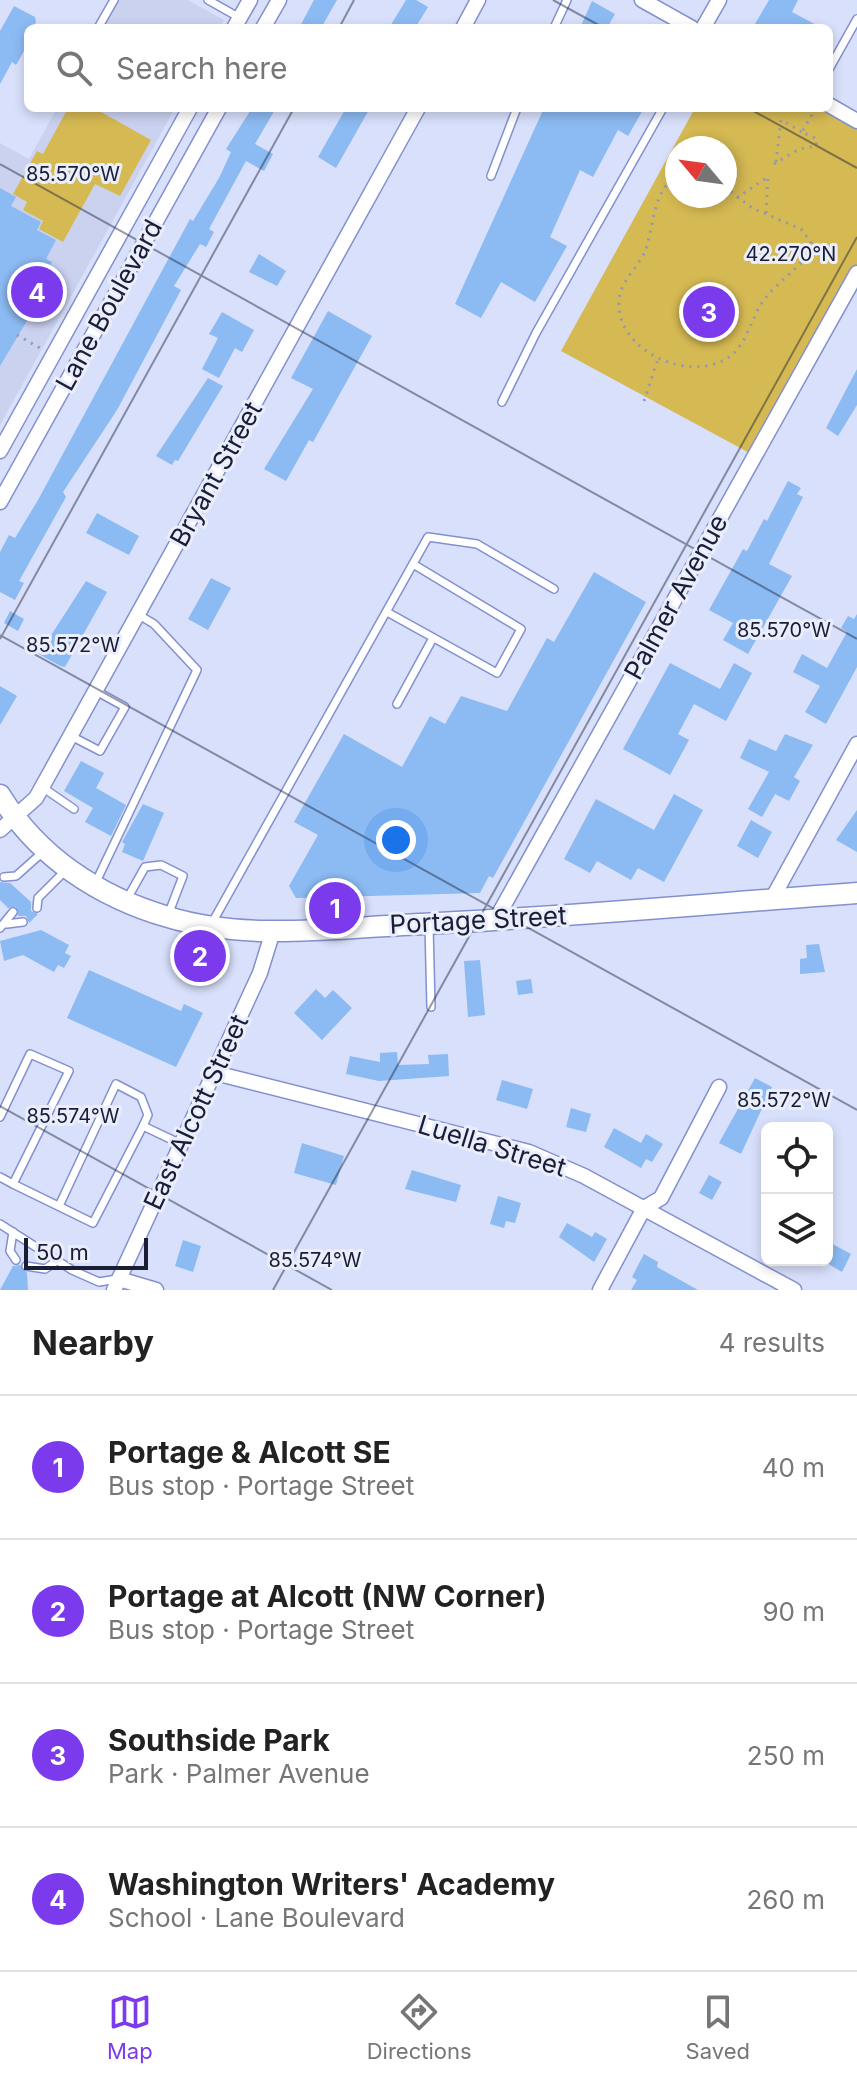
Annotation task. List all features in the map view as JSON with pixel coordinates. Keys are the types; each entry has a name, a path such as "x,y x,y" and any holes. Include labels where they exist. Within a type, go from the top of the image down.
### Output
{"main road":[{"name":"Portage Street","path":"0,795 7,824 94,886 167,917 211,925 273,931 495,921 857,893"}],"street":[{"path":"237,23 250,0"},
{"path":"265,24 279,0"},
{"path":"465,24 478,0"},
{"path":"642,0 685,24"},
{"path":"705,24 719,0"},
{"path":"833,107 857,121"},
{"name":"Lane Boulevard","path":"0,451 188,112"},
{"name":"Lane Boulevard","path":"0,502 217,112"},
{"name":"Bryant Street","path":"7,824 36,798 416,112"},
{"name":"Palmer Avenue","path":"495,921 857,273"},
{"path":"78,311 99,323"},
{"path":"772,899 857,744"},
{"name":"East Alcott Street","path":"117,1284 260,973 273,931"},
{"name":"Luella Street","path":"215,1073 529,1152 644,1208 794,1290"},
{"path":"600,1290 644,1208 661,1198 719,1087"},
{"path":"117,1284 156,1290"}],"lane":[{"path":"100,24 114,0"},
{"path":"208,0 237,23"},
{"path":"556,24 567,0"},
{"path":"833,62 857,19"},
{"path":"491,176 515,112"},
{"path":"502,402 563,285 661,112"},
{"path":"211,925 428,537 477,544 554,589"},
{"path":"387,612 497,673 521,629 413,564"},
{"path":"94,886 197,670 154,624 139,615"},
{"path":"397,704 433,638"},
{"path":"71,736 100,751 125,707 96,691"},
{"path":"42,787 74,809"},
{"path":"4,877 16,876 45,850"},
{"path":"126,901 145,867 161,865 183,876 167,917"},
{"path":"37,908 38,898 68,868"},
{"path":"14,887 16,876"},
{"path":"27,898 38,898"},
{"path":"3,926 13,912"},
{"path":"3,926 23,922"},
{"path":"429,924 431,1007"},
{"path":"0,1117 30,1054 69,1071 13,1184"},
{"path":"0,1177 93,1223 148,1115 141,1097 116,1084 59,1206"},
{"path":"143,1126 181,1144"},
{"path":"0,1224 99,1282 117,1284"},
{"path":"13,1232 10,1251 16,1260"},
{"path":"26,1266 45,1269 58,1260"}],"path":[{"path":"802,132 813,112"},
{"path":"781,120 802,132 817,139 816,146 799,149 775,163 781,120"},
{"path":"665,188 660,194 646,250 623,284 619,301 621,316 631,336 658,359 713,363 736,352 762,303 810,251 811,242 801,229 766,213 737,198 767,176 766,213"},
{"path":"17,335 40,348"},
{"path":"644,401 658,359"}],"shaded area":[{"path":"118,0 188,0 224,20 222,24 104,24"},
{"path":"833,110 857,121 857,273 755,456 561,351 665,162 665,208 737,208 737,136 680,136 693,112"},
{"path":"55,112 173,112 0,425 0,143 29,159"},
{"path":"66,112 101,112 151,140 120,196 95,184 63,242 39,229 43,221 23,210 27,202 13,194 37,151 43,154"}],"building":[{"path":"314,0 337,0 323,24 301,24"},
{"path":"406,0 416,0 428,7 417,24 391,24"},
{"path":"769,0 798,0 792,12 814,24 755,24"},
{"path":"592,1 615,14 609,24 582,24"},
{"path":"14,6 35,17 35,24 24,24 24,51 16,65 12,62 0,84 0,31"},
{"path":"249,112 274,112 255,144 273,154 264,171 246,161 209,229 214,232 206,247 200,244 174,286 181,290 117,410 63,492 66,497 19,581 24,583 15,600 0,592 0,552 9,535 15,538 38,500 190,219 193,221 219,178 231,152 226,149"},
{"path":"344,112 368,112 336,168 318,157"},
{"path":"542,112 642,112 628,136 618,130 593,177 580,170 550,237 567,246 535,302 501,282 481,318 455,304"},
{"path":"0,188 16,197 11,206 41,222 37,230 56,240 46,259 52,262 36,290 43,294 0,366"},
{"path":"259,254 286,271 277,286 249,272"},
{"path":"328,311 372,336 313,442 309,440 286,481 264,469 313,389 291,378"},
{"path":"222,312 254,330 242,352 235,348 219,378 202,369 218,338 209,334"},
{"path":"857,369 857,405 838,436 826,428"},
{"path":"208,378 223,386 178,461 175,460 172,465 156,456"},
{"path":"788,481 801,488 797,494 803,497 769,564 792,576 748,654 723,640 733,623 709,610 743,549 747,551 764,519 767,521"},
{"path":"97,513 139,536 129,555 86,533"},
{"path":"594,572 646,602 493,878 489,876 480,893 296,898 289,886 318,835 294,822 344,734 402,767 430,716 445,724 461,696 507,711 547,638 554,642"},
{"path":"211,578 231,588 208,630 188,619"},
{"path":"86,581 107,592 65,667 60,666 39,654"},
{"path":"10,611 24,619 18,631 4,623"},
{"path":"857,614 857,667 826,724 805,712 820,686 793,672 802,654 827,668 847,632 841,628 848,616 854,619"},
{"path":"670,663 720,689 734,663 752,673 726,721 694,704 678,734 689,740 670,775 623,749"},
{"path":"0,686 17,696 0,725"},
{"path":"785,734 813,745 794,777 800,781 789,801 775,794 762,817 748,809 769,772 740,758 749,739 776,751"},
{"path":"81,761 104,773 96,788 126,805 111,836 85,822 93,808 64,791"},
{"path":"674,794 703,810 664,882 638,868 631,880 597,861 590,873 564,859 596,799 654,830"},
{"path":"143,804 164,813 143,861 122,852 125,844 122,842"},
{"path":"857,810 857,852 836,840"},
{"path":"751,820 772,832 758,858 737,846"},
{"path":"0,882 10,883 31,902 31,911 38,914 29,923 26,916 18,916 16,907 8,908 0,900"},
{"path":"41,930 69,945 65,953 71,956 64,968 58,965 54,972 23,955 4,961 0,941"},
{"path":"819,944 825,972 800,974 800,959 807,958 806,945"},
{"path":"480,960 485,1015 468,1017 464,961"},
{"path":"89,970 181,1011 184,1004 203,1013 176,1067 67,1018"},
{"path":"531,979 533,993 518,995 516,981"},
{"path":"316,989 325,998 333,990 352,1008 322,1040 294,1013"},
{"path":"397,1052 398,1065 429,1064 428,1055 448,1054 449,1076 379,1081 346,1074 350,1056 380,1062 380,1053"},
{"path":"755,1078 772,1087 741,1154 719,1143"},
{"path":"502,1080 533,1089 527,1109 496,1100"},
{"path":"571,1108 591,1114 586,1132 566,1127"},
{"path":"614,1128 641,1143 646,1134 663,1144 652,1162 646,1159 641,1168 604,1147"},
{"path":"302,1143 344,1156 336,1185 294,1173"},
{"path":"412,1170 461,1185 456,1202 405,1189"},
{"path":"709,1175 722,1182 712,1200 699,1193"},
{"path":"498,1196 521,1203 515,1223 506,1221 504,1228 490,1224"},
{"path":"567,1223 592,1237 595,1232 607,1239 594,1262 559,1237"},
{"path":"183,1240 201,1246 193,1272 175,1266"},
{"path":"833,1244 851,1254 842,1272 832,1266"},
{"path":"644,1254 658,1262 657,1267 698,1290 631,1290 637,1280 632,1277"},
{"path":"20,1265 27,1273 28,1290 0,1290 13,1266"}],"place":[{"name":"Washington Writers' Academy","path":"37,292"},
{"name":"Southside Park","path":"709,312"},
{"name":"Portage & Alcott SE","path":"335,908"},
{"name":"Portage at Alcott (NW Corner)","path":"200,956"}]}
